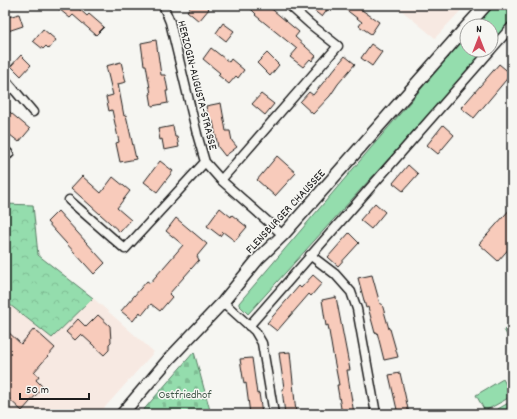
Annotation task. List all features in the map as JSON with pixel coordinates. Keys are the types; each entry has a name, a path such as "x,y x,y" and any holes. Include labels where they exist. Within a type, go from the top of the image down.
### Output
{"main road":[{"name":"FLENSBURGER CHAUSSEE","path":"474,18 486,5"},
{"name":"FLENSBURGER CHAUSSEE","path":"122,414 169,360 223,302 258,259 283,235 459,35"}],"street":[{"name":"HERZOGIN-AUGUSTA-STRASSE","path":"163,5 170,22 205,162 221,180 283,235"},
{"path":"221,180 338,46 289,5"},
{"path":"499,41 512,26"},
{"path":"249,326 310,254 484,58"},
{"path":"5,79 33,112"},
{"path":"69,200 125,249 205,162"},
{"path":"310,254 335,274 350,292 357,309 376,414"},
{"path":"223,302 254,331 262,343 274,414"}],"shaded area":[{"path":"395,5 466,5 435,38"},
{"path":"93,298 154,352 99,414 5,414 5,301 52,338"}],"green space":[{"path":"493,5 512,5 512,22 499,36 499,18 482,18"},
{"path":"459,44 459,58 480,58 248,314 239,305 239,303"},
{"path":"5,204 33,205 38,255 93,298 52,338 5,301"},
{"path":"512,326 512,343 504,330"},
{"name":"Ostfriedhof","path":"194,352 211,414 140,414"},
{"path":"503,379 512,396 485,411 476,395"},
{"path":"512,401 512,414 489,414"}],"building":[{"path":"54,5 75,5 87,16 89,14 104,27 96,35 73,15 70,18"},
{"path":"192,5 205,5 209,9 199,21 187,11"},
{"path":"247,5 267,5 299,32 295,37 316,56 312,61 310,59 303,67 290,57 297,49 255,15 256,14"},
{"path":"307,5 331,5 322,17"},
{"path":"340,5 362,5 359,8 379,22 371,34 359,26 362,22"},
{"path":"19,14 23,26 5,32 5,18"},
{"path":"223,23 234,31 226,41 216,33"},
{"path":"43,29 56,40 49,49 46,46 43,49 33,41"},
{"path":"156,40 161,75 165,75 168,91 166,91 168,103 152,106 141,43"},
{"path":"371,44 382,52 372,66 361,58"},
{"path":"211,48 229,62 231,59 244,70 238,78 236,76 229,84 218,75 220,73 203,59"},
{"path":"267,53 279,65 270,76 257,63"},
{"path":"21,55 31,65 21,76 11,66"},
{"path":"345,56 355,64 330,96 313,114 300,102 309,92 313,95"},
{"path":"121,62 126,82 118,84 124,116 126,115 136,159 120,162 116,143 119,142 112,110 109,111 106,97 113,95 106,66"},
{"path":"499,64 511,74 474,118 461,108"},
{"path":"261,94 274,104 265,115 252,104"},
{"path":"221,103 226,131 230,131 232,141 237,147 225,156 218,147 213,121 209,121 206,106"},
{"path":"5,108 30,129 19,142 5,131"},
{"path":"443,125 454,135 438,154 427,145"},
{"path":"173,126 179,147 164,150 158,129"},
{"path":"277,156 296,173 275,196 257,180"},
{"path":"160,161 173,171 157,192 144,182"},
{"path":"408,165 418,174 403,191 393,183"},
{"path":"82,176 101,193 113,177 130,191 117,208 131,220 120,232 71,188"},
{"path":"375,203 385,212 371,229 360,220"},
{"path":"512,207 512,245 498,261 479,244"},
{"path":"220,208 247,227 235,241 223,232 220,236 207,226"},
{"path":"58,211 105,263 94,274 47,222"},
{"path":"176,218 207,244 197,256 199,260 169,294 172,297 160,311 151,304 142,315 140,312 133,321 121,311 147,281 150,283 183,245 166,231"},
{"path":"349,233 359,243 338,266 328,257"},
{"path":"313,275 322,283 311,296 309,294 277,331 267,323 299,286 301,288"},
{"path":"372,275 398,357 384,360 377,332 375,333 368,307 366,308 358,278"},
{"path":"336,297 350,370 347,370 354,414 342,414 337,385 339,385 322,300"},
{"path":"98,315 110,326 111,342 109,344 109,350 104,355 81,334 75,340 66,332 78,319 86,327"},
{"path":"5,329 21,344 34,329 55,348 34,372 39,376 36,380 43,387 22,411 5,395"},
{"path":"290,352 296,413 285,414 282,389 284,388 279,353"},
{"path":"252,358 257,394 259,393 262,414 250,414 246,383 244,384 240,359"},
{"path":"400,373 409,414 398,414 389,375"}]}
